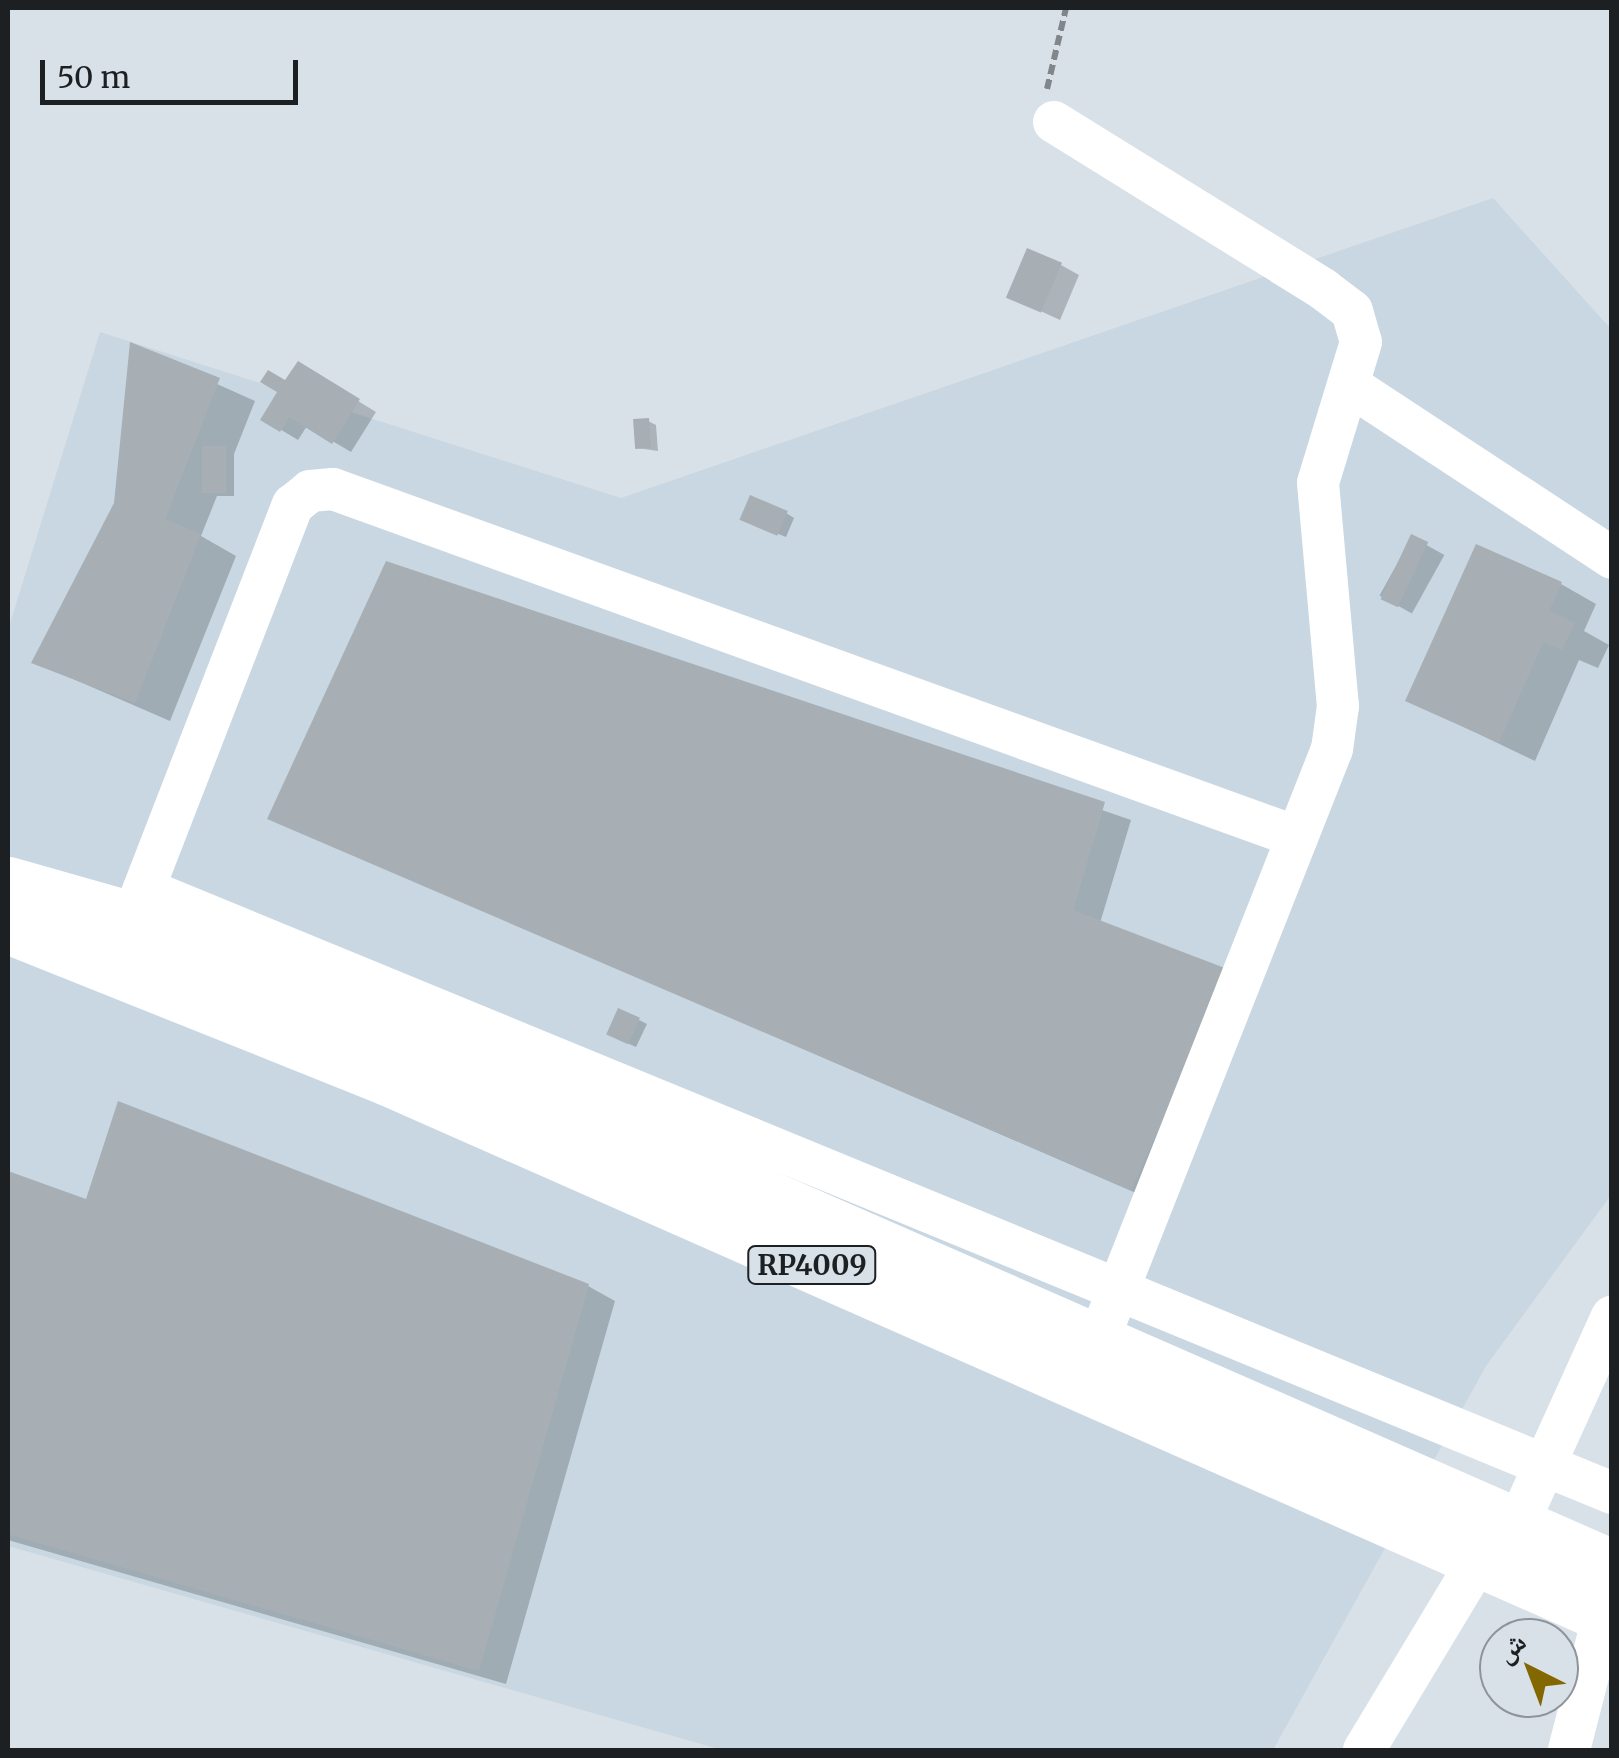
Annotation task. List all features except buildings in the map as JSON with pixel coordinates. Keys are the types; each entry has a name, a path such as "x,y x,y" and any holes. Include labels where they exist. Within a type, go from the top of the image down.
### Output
{"main road":[{"name":"RP4009","path":"8,884 138,904 1098,1341 1609,1600"},
{"name":"RP4009","path":"8,926 388,1078 1498,1542"}],"street":[{"path":"1054,122 1352,311 1361,342 1318,483 1335,732 1298,837 1098,1341"},
{"path":"1349,385 1612,558"},
{"path":"1298,837 333,489 310,491 294,505 138,904 1120,1284 1612,1493"},
{"path":"1364,1750 1498,1542 1612,1316"},
{"path":"1569,1750 1609,1600"}],"path":[{"path":"1054,122 1046,99 1066,8"}],"shaded area":[{"path":"1493,198 1611,329 1611,1195 1486,1366 1273,1750 722,1750 8,1546 8,630 100,332 621,498"}]}
